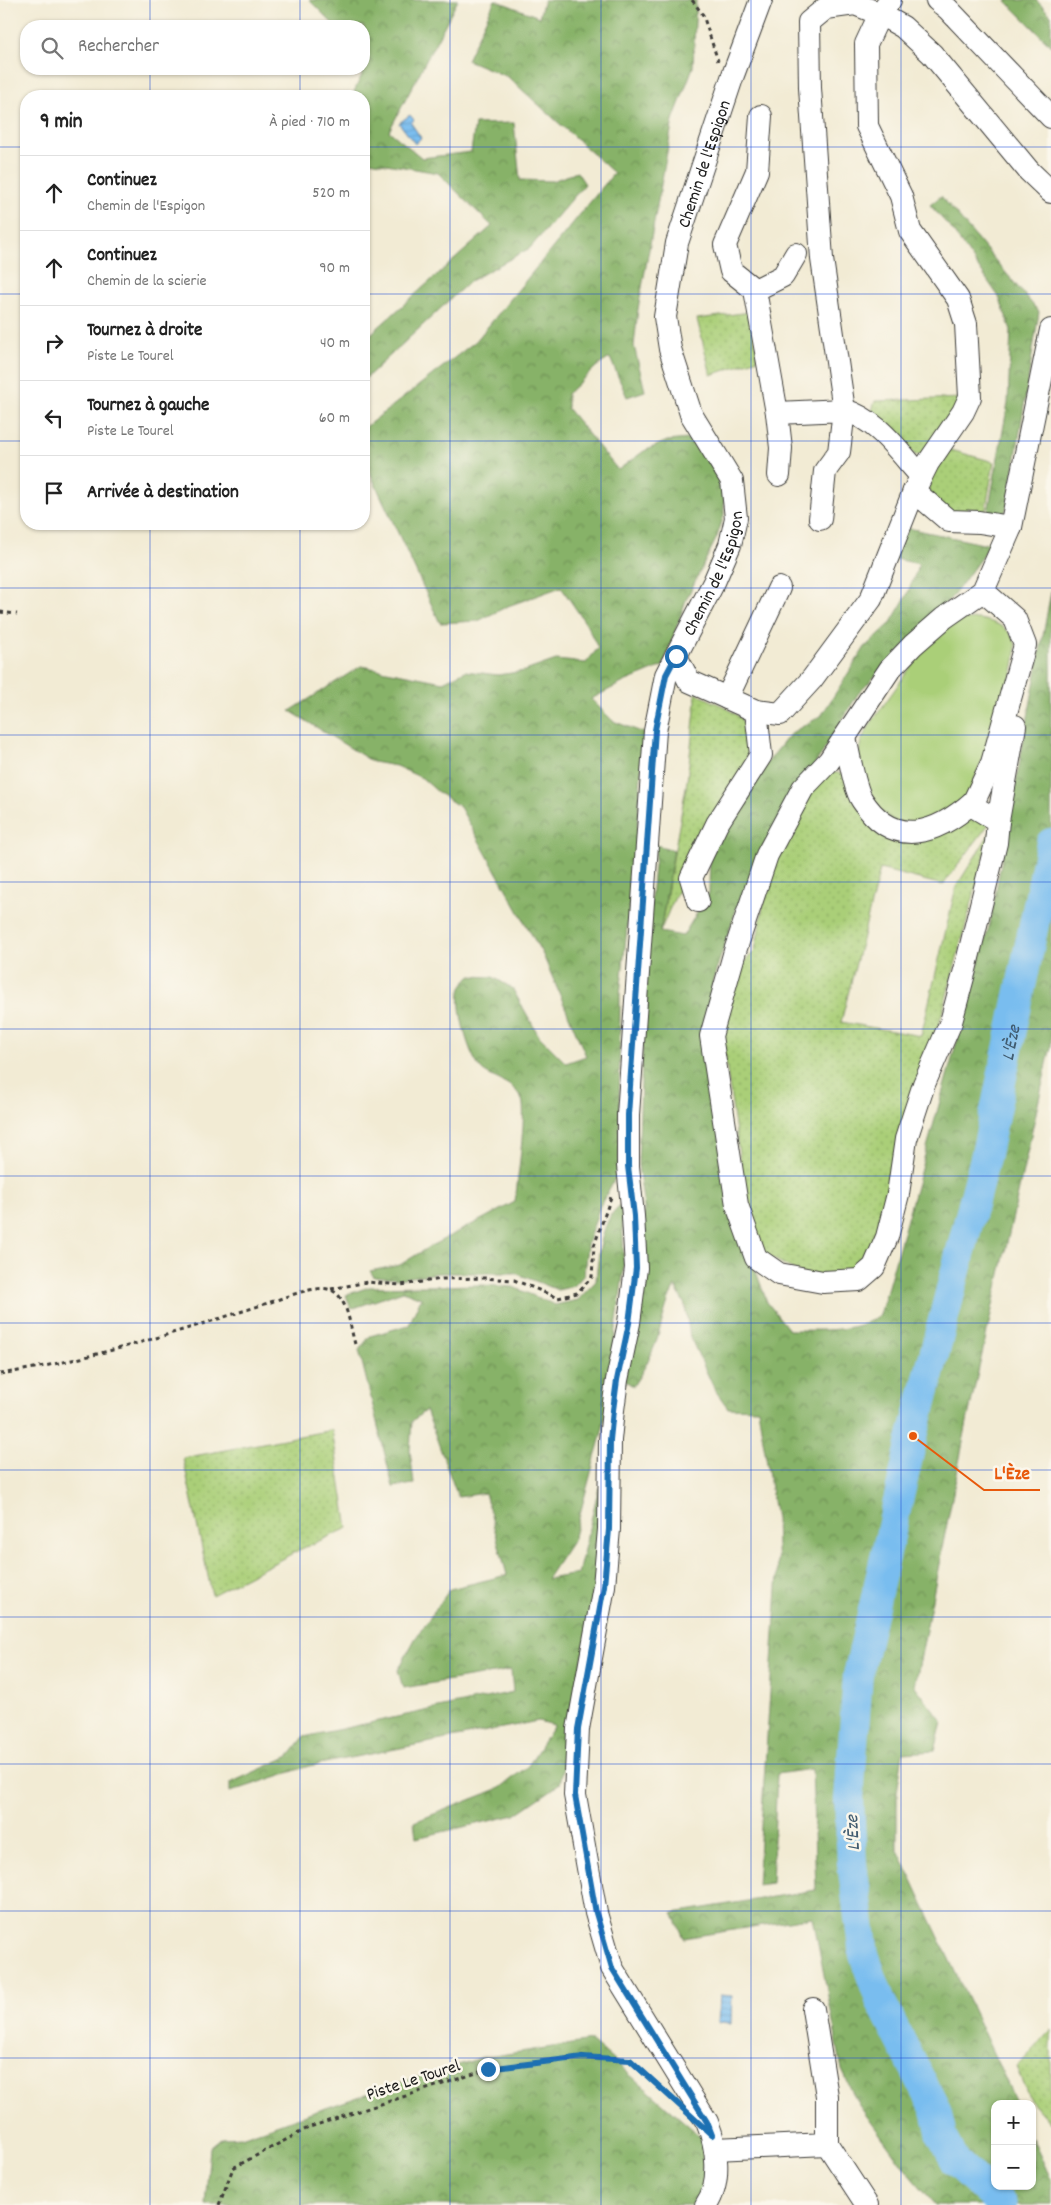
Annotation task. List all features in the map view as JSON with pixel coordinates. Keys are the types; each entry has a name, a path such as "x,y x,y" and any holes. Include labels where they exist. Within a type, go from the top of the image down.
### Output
{"street":[{"name":"Chemin de l'Espigon","path":"706,2205 716,2176 715,2149 707,2122 612,1968 596,1913 575,1795 578,1729 604,1586 609,1529 610,1440 613,1410 629,1323 636,1268 634,1216 628,1166 628,1115 655,730 666,675 718,573 730,545 736,518 732,481 691,414 670,350 665,317 677,243 726,94 761,0"},
{"path":"937,0 948,9 1051,117"},
{"path":"820,519 825,471 839,452 844,410 822,259 810,88 809,22 826,8 855,4 885,7 932,54 1029,171 1051,192"},
{"path":"676,656 689,680 756,711 780,714 812,679 871,599 918,483 928,463 963,412 970,397 966,324 958,299 910,232 901,196 867,126 866,44 885,7"},
{"path":"761,116 757,171 725,245 732,271 755,290 777,413 781,448 779,475"},
{"path":"755,290 783,276 796,254"},
{"path":"1020,664 1022,683 998,821 996,843 951,1022 924,1084 906,1139 898,1194 889,1229 874,1267 859,1280 823,1282 779,1274 756,1258 737,1205 711,1036 734,951 767,855 803,788 829,761 890,670 913,645 944,618 983,591 1011,527 1047,370 1051,330"},
{"path":"777,413 844,410 859,414 873,425 949,521 979,522 1011,527"},
{"path":"726,698 779,588"},
{"path":"845,738 861,799 879,820 898,832 918,833 943,824 974,801 992,763 1025,645 1015,619 983,591"},
{"path":"698,901 691,878 717,824 761,755 756,711"},
{"path":"974,801 976,808 998,821"},
{"path":"813,2008 827,2096 827,2144 867,2205"},
{"path":"715,2149 827,2144"}],"path":[{"path":"692,0 703,15 726,94"},
{"path":"0,612 17,614"},
{"path":"0,1374 52,1366 208,1323 296,1294 330,1290 367,1282 400,1285 442,1279 484,1278 514,1280 558,1298 576,1294 592,1277 594,1246 607,1206 628,1166"},
{"path":"330,1290 338,1294 345,1307 354,1344"},
{"name":"Piste Le Tourel","path":"220,2205 233,2168 310,2126 488,2069 583,2057 630,2060 671,2098"}],"green space":[{"path":"309,0 458,0 389,131 422,158 471,152 475,124 514,123 520,180 552,181 577,172 585,184 530,248 470,281 370,374 370,335 492,226 438,173 370,161 370,90 355,90 362,75 370,75 370,20 329,20"},
{"path":"495,0 539,17 544,0 696,0 693,67 673,120 638,309 634,346 645,391 627,397 610,358 597,366 567,394 567,408 618,470 644,451 667,441 688,439 704,449 724,490 724,515 717,537 686,600 663,666 624,682 591,699 613,721 644,733 637,831 620,995 619,1171 600,1206 587,1245 584,1275 574,1286 558,1290 515,1273 438,1273 398,1279 374,1277 370,1271 400,1265 427,1248 515,1202 523,1133 522,1100 519,1094 510,1086 483,1071 473,1056 464,1032 460,1007 461,988 470,976 493,977 512,988 539,1036 566,1063 586,1056 543,955 460,807 439,793 422,778 396,766 373,762 290,711 361,666 443,682 465,671 498,675 525,671 556,660 586,663 598,648 586,624 561,587 508,606 478,621 440,623 370,473 370,423 476,341 614,173 508,77 467,60"},
{"path":"1036,0 1051,15 1051,46 1006,1"},
{"path":"941,196 1039,312 1009,500 1002,521 987,517 1008,403 1011,330 999,297 953,231 930,205"},
{"path":"751,312 758,359 711,375 697,319"},
{"path":"965,398 923,454 915,455 872,411 875,401"},
{"path":"944,448 994,462 985,514 946,514 929,492 928,482"},
{"path":"908,528 983,544 993,541 954,595 858,694 823,752 782,813 737,907 713,980 707,1035 732,1206 767,1302 789,1330 848,1328 870,1321 880,1315 990,923 1051,592 1051,1046 968,1417 915,1686 942,1721 935,1751 903,1753 897,1792 897,1848 1015,2100 991,2100 991,2190 1036,2190 1036,2147 1051,2179 1051,2205 936,2205 906,2170 858,2104 842,2070 813,1917 684,1938 673,1913 816,1890 812,1769 777,1774 772,1883 757,1885 778,1573 776,1519 758,1409 728,1408 715,1390 690,1337 685,1305 675,1286 666,1307 655,1345 645,1366 633,1386 624,1380 643,1289 644,1207 638,1165 646,951 656,845 674,850 660,932 683,936 709,893 710,848 731,808 791,733 821,716 865,647 890,624 907,595 919,564 891,558"},
{"path":"978,619 999,625 1011,634 1014,639 1016,652 1013,671 999,718 966,800 905,828 874,806 858,759 861,741 871,723 924,648 950,624"},
{"path":"695,693 725,707 741,718 755,754 716,819 680,886 660,932 687,781 696,702"},
{"path":"832,772 849,775 989,824 943,885 880,869 841,1022 921,1036 956,887 991,831 881,1241 852,1278 806,1276 764,1254 747,1210 720,1021 741,965 755,951 770,867 814,784"},
{"path":"622,1204 624,1267 603,1428 573,1540 547,1579 578,1574 599,1487 596,1582 560,1784 515,1815 416,1838 414,1822 500,1788 528,1766 554,1725 538,1721 309,1766 230,1792 230,1783 289,1756 304,1737 513,1692 511,1670 403,1688 398,1670 415,1639 450,1589 507,1575 485,1493 458,1497 426,1410 412,1421 410,1450 414,1484 393,1487 359,1350 370,1336 409,1325 421,1298 403,1291 351,1309 346,1295 369,1287 482,1285 513,1287 555,1305 578,1300 596,1281 605,1228 609,1218"},
{"path":"332,1430 348,1528 299,1550 212,1595 183,1458"},
{"path":"1051,2030 1051,2124 1036,2107 1036,2100 1030,2100 1016,2067"},
{"path":"591,2041 705,2140 708,2176 698,2205 205,2205 210,2148 222,2138 241,2137 396,2084 481,2058"}],"water":[{"path":"410,115 414,120 411,123 421,138 415,144 399,123"},
{"path":"720,1995 732,1996 731,2023 718,2022"}],"waterway":[{"name":"L'Èze","path":"1002,2205 956,2162 942,2136 936,2110 880,2000 864,1955 852,1863 849,1799 858,1675 913,1436 986,1154 1051,843"}],"place":[{"name":"L'Èze","path":"913,1436"}],"route":[{"path":"488,2069 583,2057 630,2060 712,2135 707,2122 612,1968 596,1913 575,1795 578,1729 604,1586 609,1529 610,1440 613,1410 629,1323 636,1268 634,1216 628,1166 628,1115 644,865 655,730 666,675 676,656"}]}
